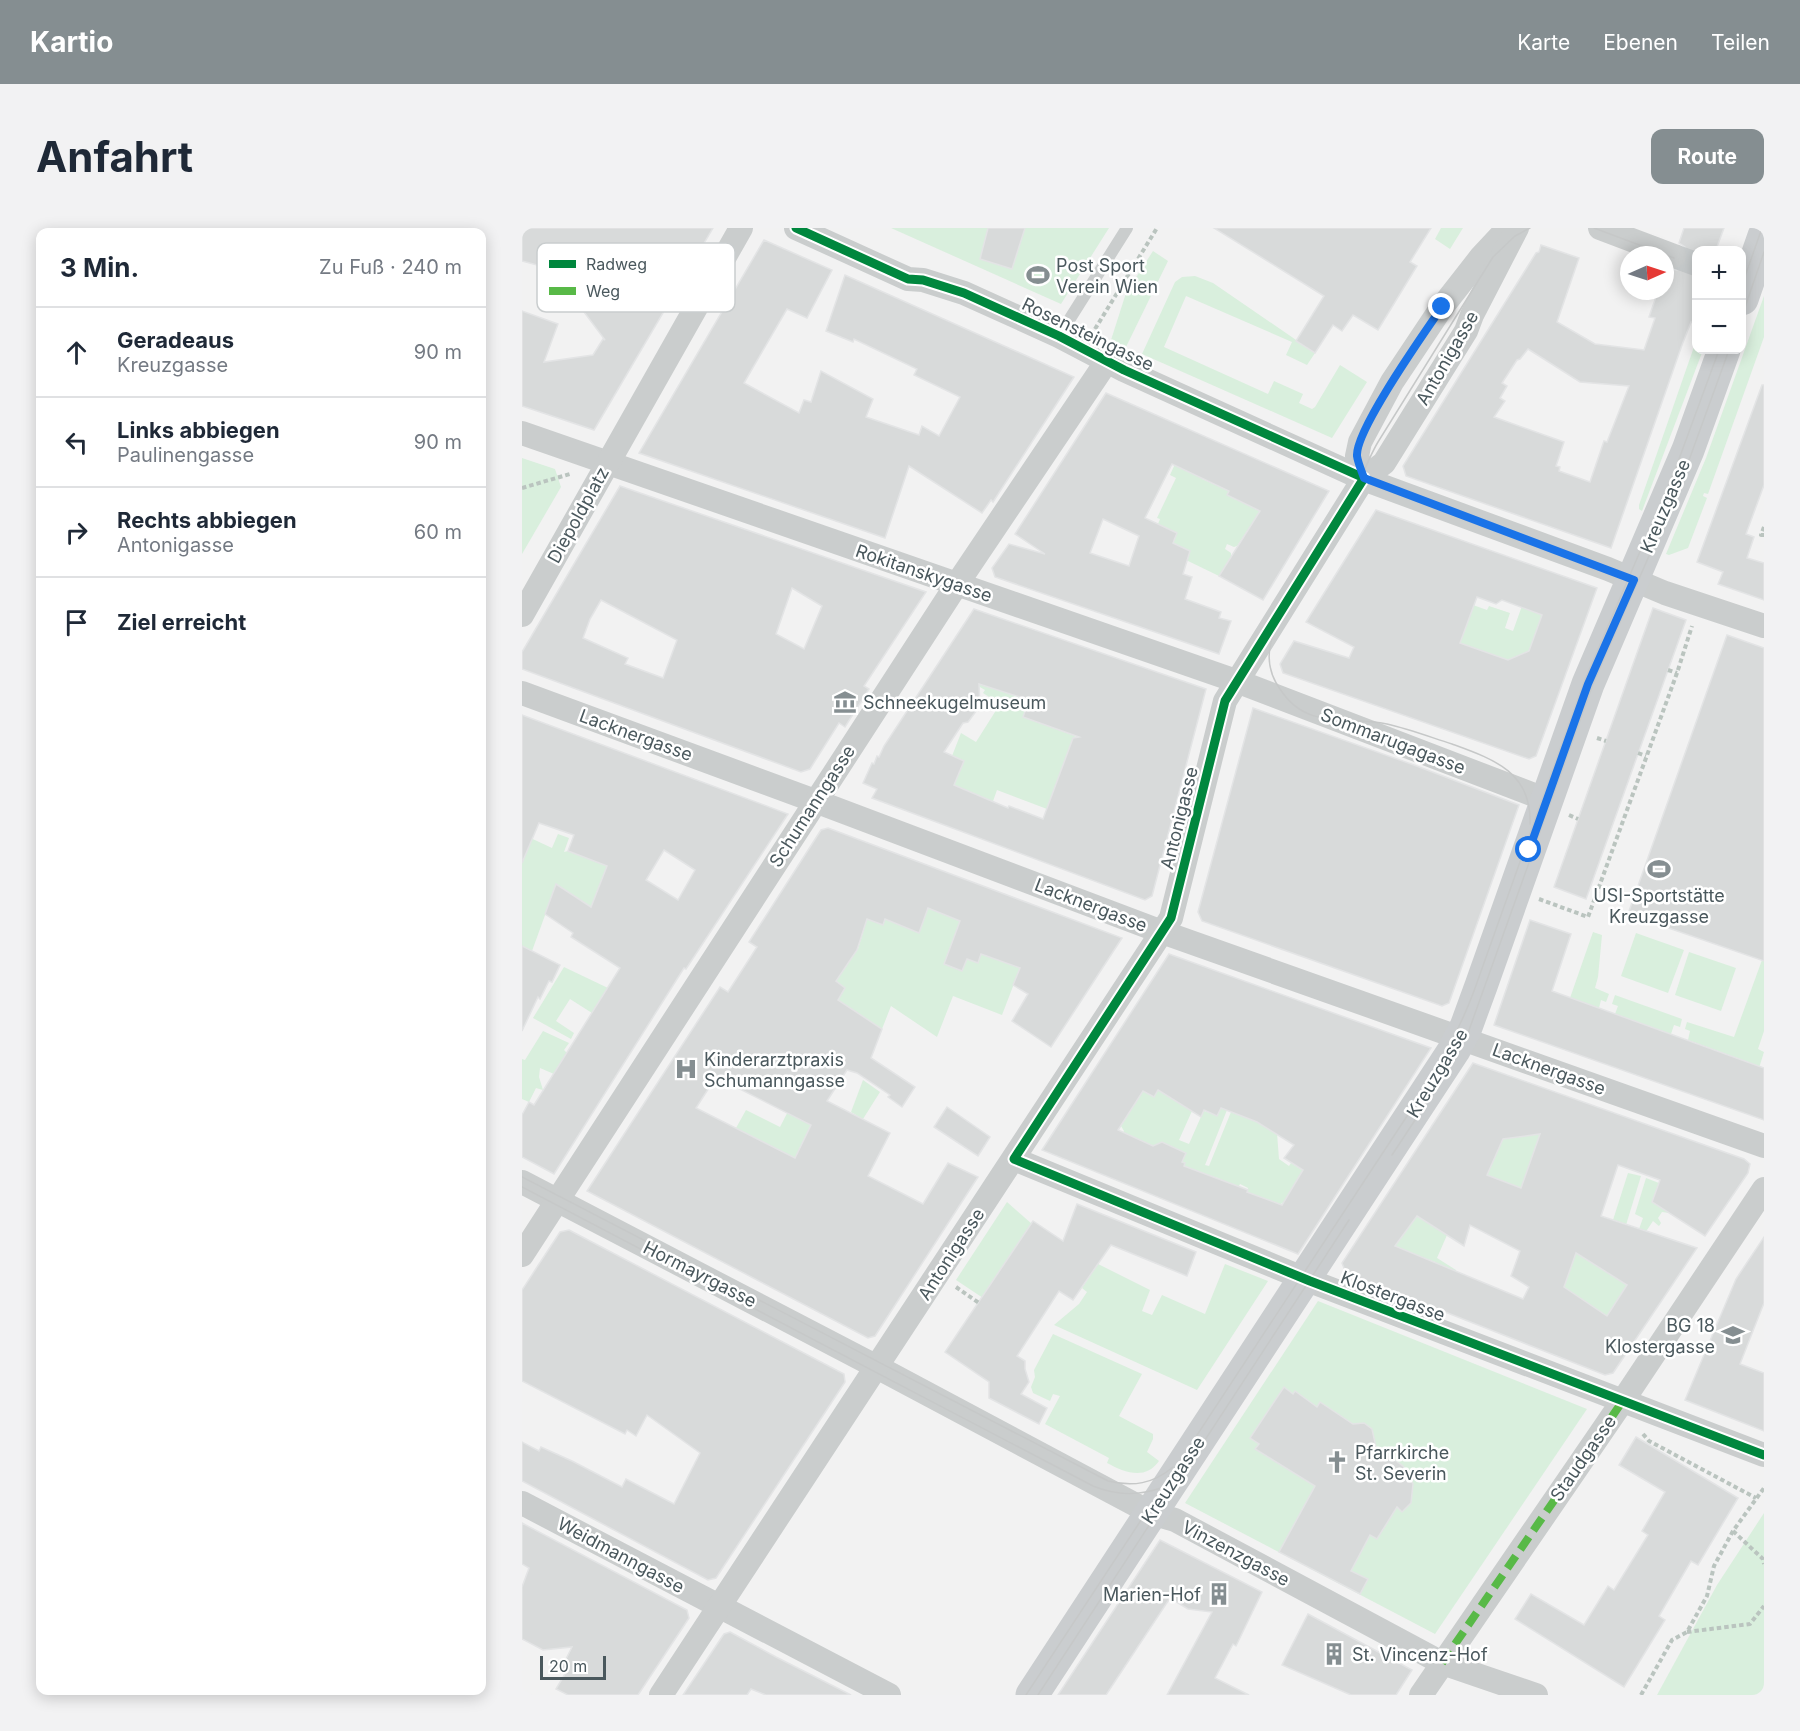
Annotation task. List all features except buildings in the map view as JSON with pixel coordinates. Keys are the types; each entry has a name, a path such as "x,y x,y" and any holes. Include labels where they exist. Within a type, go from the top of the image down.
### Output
{"street":[{"path":"733,243 741,228"},
{"name":"Rosensteingasse","path":"796,228 908,279 923,280 963,293 1364,478 1665,592 1764,626"},
{"name":"Antonigasse","path":"1364,478 1357,456 1360,442 1392,382 1442,307 1481,256 1508,228"},
{"name":"Antonigasse","path":"661,1695 1171,918 1225,701 1239,682 1364,478 1384,463 1466,331 1517,228"},
{"path":"1600,228 1648,246"},
{"path":"1746,281 1764,236"},
{"path":"610,463 694,312"},
{"name":"Kreuzgasse","path":"1032,1695 1445,1066 1461,1037 1558,808 1588,684 1688,450 1723,354"},
{"name":"Schumanngasse","path":"522,1255 815,801 1107,361"},
{"name":"Diepoldplatz","path":"522,433 610,463 522,615"},
{"name":"Rokitanskygasse","path":"610,463 1239,682"},
{"name":"Sommarugagasse","path":"1239,682 1558,808"},
{"name":"Lacknergasse","path":"522,693 1162,932 1764,1146"},
{"name":"Klostergasse","path":"1014,1159 1305,1279 1764,1455"},
{"name":"Hormayrgasse","path":"522,1182 877,1367"},
{"name":"Staudgasse","path":"1421,1695 1622,1402 1764,1189"},
{"name":"Vinzenzgasse","path":"877,1367 1151,1513 1175,1520 1442,1663 1536,1695"},
{"name":"Weidmanngasse","path":"522,1503 889,1695"}],"lane":[{"path":"1059,336 1127,228"}],"path":[{"path":"1084,348 1157,228"},
{"path":"522,488 610,463"},
{"path":"1764,527 1761,535 1764,535"},
{"path":"1530,896 1588,917 1695,618"},
{"path":"1668,670 1677,673"},
{"path":"1597,738 1606,741"},
{"path":"1638,753 1646,756"},
{"path":"1558,808 1578,819"},
{"path":"1611,830 1618,834"},
{"path":"953,1285 979,1303"},
{"path":"1645,1436 1649,1441 1756,1498"},
{"path":"1687,1632 1707,1596 1714,1566 1733,1531 1764,1488"},
{"path":"1733,1531 1763,1559 1764,1564"},
{"path":"1641,1695 1672,1640 1687,1632 1750,1624 1764,1606"}],"green space":[{"name":"Post Sport Verein Wien","path":"891,228 1109,228 1061,304"},
{"path":"1441,228 1463,228 1450,249 1435,239"},
{"path":"1153,251 1168,261 1126,347 1111,340 1126,293"},
{"path":"1195,276 1213,283 1315,353 1307,365 1286,355 1292,342 1186,296 1164,347 1268,394 1274,381 1303,394 1299,403 1312,409 1340,365 1367,382 1332,438 1142,354 1175,282 1182,277"},
{"path":"1764,296 1764,337 1708,494 1704,493 1703,496 1707,498 1688,548 1666,554 1706,458 1743,354 1746,354 1746,346"},
{"path":"1692,353 1701,354 1642,511 1639,505"},
{"path":"522,458 555,469 561,487 522,554"},
{"path":"1175,464 1229,491 1227,495 1236,500 1238,495 1257,504 1255,509 1267,514 1254,535 1247,531 1237,546 1227,544 1225,549 1231,553 1231,558 1219,576 1186,560 1189,551 1173,543 1177,533 1158,524 1160,519 1157,518 1176,478 1170,475"},
{"path":"1523,603 1542,615 1531,651 1519,655 1519,665 1459,643 1473,605 1487,610 1489,606 1510,613 1505,628 1513,631"},
{"path":"990,657 1029,700 1023,717 1075,736 1047,809 997,790 992,804 952,790 964,761 952,756 961,733 976,742 1000,704 983,693 985,690 973,683"},
{"path":"522,834 552,848 558,834 569,838 564,852 568,851 618,870 612,885 601,881 596,893 601,914 556,885 532,951 526,948 522,957"},
{"path":"894,898 914,901 905,927 918,933 929,906 1030,942 1002,1015 953,996 937,1037 891,1006 882,1029 838,1000 845,988 836,981 858,949 867,919 883,925","holes":["959,925 977,932 990,957 981,954 978,963 967,959 962,971 944,964"]},
{"path":"1593,932 1602,935 1595,988 1609,994 1606,1002 1601,1000 1599,1008 1570,998"},
{"path":"1636,933 1684,950 1668,993 1621,976"},
{"path":"1689,952 1736,968 1721,1011 1675,995"},
{"path":"1762,960 1764,961 1764,1031 1758,1049 1764,1052 1755,1081 1748,1062 1688,1040 1690,1031 1685,1029 1687,1022 1734,1037"},
{"path":"564,967 608,988 592,1013 570,999 556,1021 574,1033 571,1039 533,1018"},
{"path":"1615,995 1682,1019 1680,1027 1674,1025 1671,1034 1615,1014 1618,1006 1612,1004"},
{"path":"543,1031 569,1043 564,1050 567,1053 554,1074 540,1068 539,1077 543,1090 536,1088 529,1102 522,1099 522,1059 525,1060"},
{"path":"863,1080 880,1092 863,1119 851,1112"},
{"path":"800,1088 823,1099 795,1158 736,1128 746,1110 780,1127"},
{"path":"1158,1090 1192,1111 1179,1140 1189,1144 1207,1103 1204,1111 1217,1115 1221,1108 1227,1110 1205,1165 1209,1166 1231,1112 1277,1133 1279,1159 1289,1166 1291,1163 1308,1174 1279,1205 1247,1192 1248,1188 1240,1184 1238,1188 1218,1178 1183,1167 1162,1142 1155,1147 1122,1134 1124,1131 1121,1126 1143,1091 1154,1097"},
{"path":"1504,1132 1544,1134 1535,1148 1531,1161 1529,1191 1487,1175 1501,1139 1504,1139"},
{"path":"1628,1173 1641,1176 1626,1225 1613,1220"},
{"path":"1646,1178 1659,1183 1669,1213 1662,1212 1658,1218 1661,1223 1659,1226 1653,1221 1645,1233 1639,1229 1643,1218 1635,1214"},
{"path":"1007,1202 1032,1224 983,1298 956,1280"},
{"path":"1416,1215 1447,1235 1437,1258 1456,1270 1454,1276 1435,1262 1422,1257 1419,1263 1393,1249"},
{"path":"1576,1253 1627,1285 1607,1316 1564,1287"},
{"path":"1098,1264 1150,1290 1142,1311 1152,1315 1162,1295 1205,1314 1225,1264 1268,1281 1197,1390 1054,1325 1079,1304 1087,1292 1082,1288"},
{"path":"1318,1301 1587,1409 1435,1634 1185,1503"},
{"path":"1053,1334 1142,1374 1119,1416 1153,1434 1147,1452 1159,1461 1153,1467 1141,1473 1127,1472 1107,1463 1109,1458 1045,1424 1060,1396 1053,1394 1050,1401 1033,1393 1031,1387 1035,1377 1034,1370"},
{"path":"1764,1513 1764,1695 1657,1695 1717,1585"}],"tunnel":[{"path":"1674,256 1692,263"}],"tram line":[{"path":"1530,228 1515,236 1493,257 1378,442 1346,512 1278,621 1269,654 1270,666 1277,684 1291,702 1302,711 1328,719 1395,726 1452,744 1495,762 1517,780 1524,792 1529,806 1530,824"},
{"path":"1594,228 1642,246"},
{"path":"1746,274 1762,228"},
{"path":"1746,304 1764,252"},
{"path":"1026,1695 1411,1110 1454,1037 1474,991 1584,682 1675,470 1718,354"},
{"path":"1392,1155 1452,1064 1468,1033 1593,684 1680,485 1728,354"},
{"path":"522,1177 1108,1481 1126,1484 1142,1483 1158,1477 1173,1467"},
{"path":"522,1187 1093,1486 1111,1492 1128,1494 1164,1487"},
{"path":"1038,1695 1349,1220"}],"marked path":[{"path":"1442,1663 1622,1402 1626,1404"}],"cycle path":[{"path":"796,228 908,279 923,280 964,293 1059,336 1124,370 1364,478 1225,701 1171,918 1014,1159 1310,1281 1764,1455"}],"place":[{"name":"Post Sport Verein Wien","path":"1038,275"},
{"name":"Schneekugelmuseum","path":"845,702"},
{"name":"USI-Sportstätte Kreuzgasse","path":"1659,869"},
{"name":"Kinderarztpraxis Schumanngasse","path":"686,1069"},
{"name":"BG 18 Klostergasse","path":"1733,1335"},
{"name":"Pfarrkirche St. Severin","path":"1337,1462"},
{"name":"Marien-Hof","path":"1219,1594"},
{"name":"St. Vincenz-Hof","path":"1334,1654"}],"route":[{"path":"1442,307 1392,382 1360,442 1357,456 1364,478 1634,580 1588,684 1529,850"}]}
